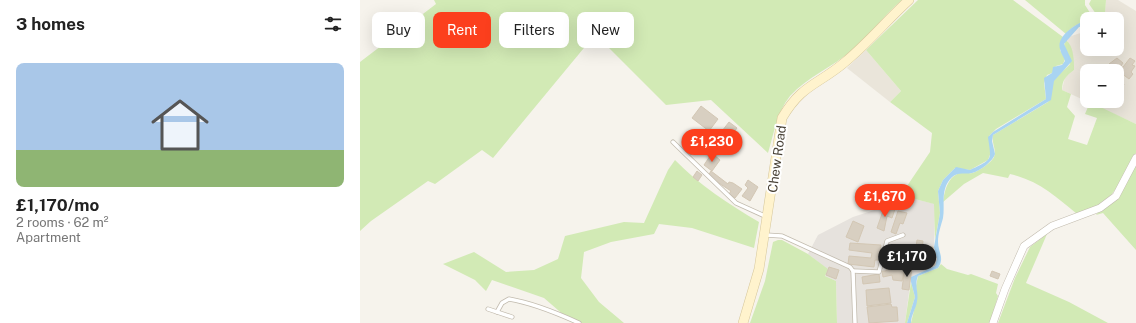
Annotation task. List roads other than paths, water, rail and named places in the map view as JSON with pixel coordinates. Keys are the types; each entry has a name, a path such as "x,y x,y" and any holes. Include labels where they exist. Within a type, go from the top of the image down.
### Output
{"main road":[{"name":"Chew Road","path":"742,323 759,269 766,235 782,118 789,106 803,91 845,62 909,0"}],"street":[{"path":"993,323 1005,289 1024,246 1052,226 1100,208 1116,196 1136,158"}],"lane":[{"path":"673,142 736,202 768,218"},
{"path":"766,235 782,236 850,267 853,271 855,323"},
{"path":"853,271 879,272 887,241 903,235"},
{"path":"497,312 502,304 509,299 518,300 559,313 580,323"},
{"path":"488,309 512,317"}],"water":[{"path":"1080,23 1080,27 1064,44 1072,61 1054,81 1051,100 993,135 992,141 995,154 992,160 986,165 972,173 957,174 948,182 944,195 944,213 938,239 941,261 938,268 918,276 916,283 916,304 911,323 907,323 915,297 911,277 935,266 937,259 934,247 940,213 938,191 943,180 956,167 970,170 987,161 990,155 988,137 993,132 1046,99 1044,78 1052,73 1053,67 1062,65 1065,61 1060,49 1061,39 1068,31"}]}
